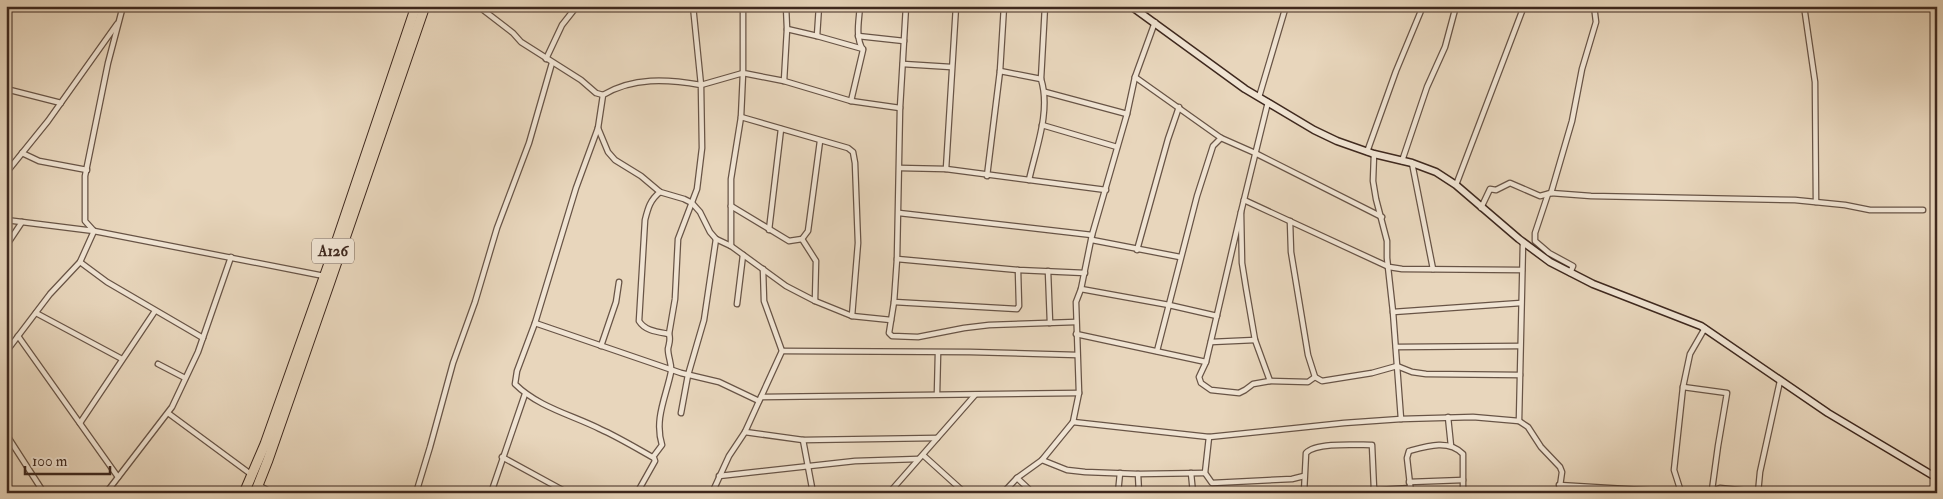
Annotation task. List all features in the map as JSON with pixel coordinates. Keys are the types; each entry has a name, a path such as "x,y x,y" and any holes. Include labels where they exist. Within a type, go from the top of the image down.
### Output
{"highway":[{"name":"A126","path":"244,493 265,444 416,6"},
{"name":"A126","path":"256,489 425,6"}],"street":[{"path":"94,231 85,221 85,176 108,63 124,6"},
{"path":"478,6 513,33 521,42 580,80 596,93 603,95 617,87 640,82 663,81 701,85 744,73 784,80 851,101 900,108"},
{"path":"546,58 562,25 577,6"},
{"path":"653,457 662,445 659,427 660,412 672,370 668,350 678,239 697,189 702,148 701,85 693,6"},
{"path":"731,246 731,179 741,117 744,73 743,6"},
{"path":"784,80 787,29 786,6"},
{"path":"817,36 819,6"},
{"path":"851,101 863,50 858,43 860,6"},
{"path":"906,6 900,108 897,259 894,302 889,333 892,336 918,337 964,328 1076,322"},
{"path":"946,169 956,6"},
{"path":"987,176 1000,71 1004,6"},
{"path":"1029,180 1042,125 1045,92 1041,79 1045,6"},
{"path":"1131,6 1245,89 1337,142 1412,163 1436,172 1456,185 1481,208 1550,262 1593,284 1705,328 1828,413 1937,478"},
{"path":"1259,97 1286,6"},
{"path":"1401,419 1389,267 1386,258 1387,241 1376,199 1371,153 1396,71 1423,6"},
{"path":"1402,161 1427,86 1445,47 1456,6"},
{"path":"1456,185 1524,6"},
{"path":"1570,273 1573,266 1549,253 1535,241 1535,233 1572,121 1582,69 1596,22 1594,6"},
{"path":"1804,6 1815,82 1816,202"},
{"path":"6,174 62,102 120,21"},
{"path":"1003,493 1017,478 1042,460 1073,422 1079,393 1076,302 1085,273 1092,237 1127,114 1135,77 1155,22"},
{"path":"787,29 863,50"},
{"path":"858,36 904,41"},
{"path":"416,493 453,363 475,302 502,214 529,143 552,63"},
{"path":"904,64 951,67"},
{"path":"1000,71 1041,79"},
{"path":"1135,77 1221,138 1255,153 1382,218"},
{"path":"6,90 62,102"},
{"path":"1045,92 1127,114"},
{"path":"603,95 598,128 576,188 535,323 517,371 516,384 525,394 542,404 600,428 653,457 655,461 637,493"},
{"path":"1268,102 1206,362 1199,377 1201,383 1211,390 1239,392 1253,384 1270,381 1308,382 1315,377"},
{"path":"1137,250 1168,139 1179,107"},
{"path":"741,117 848,148 853,152 858,243 852,316"},
{"path":"1042,125 1117,147"},
{"path":"598,128 608,152 615,160 641,176 660,192 692,203 700,212 710,232 716,239 731,246 786,286 815,301 852,316 891,320"},
{"path":"769,230 781,129"},
{"path":"1157,351 1180,257 1213,146 1221,138"},
{"path":"731,206 789,241 802,239 808,231 820,141"},
{"path":"22,153 39,161 87,170"},
{"path":"1412,163 1433,270"},
{"path":"900,168 946,169 987,176 1106,190"},
{"path":"1481,208 1490,189 1496,190 1510,183 1540,196 1549,193 1591,196 1816,202 1870,210 1923,210"},
{"path":"660,192 653,197 645,220 639,321 650,330 669,334"},
{"path":"1244,200 1389,267 1402,270 1522,270"},
{"path":"1241,212 1242,263 1255,340 1270,381"},
{"path":"899,213 1092,237 1137,250 1180,257"},
{"path":"6,220 94,231 324,276"},
{"path":"1290,221 1292,252 1308,355 1315,377 1322,381 1372,373 1397,366 1412,372 1426,374 1520,375"},
{"path":"6,246 22,222"},
{"path":"6,352 50,294 80,262 94,231"},
{"path":"681,413 688,375 704,320 716,239"},
{"path":"802,239 816,261 815,301"},
{"path":"1519,421 1523,242"},
{"path":"737,304 743,255"},
{"path":"106,493 168,413 203,338 232,258"},
{"path":"897,259 1018,270 1085,273"},
{"path":"80,262 107,282 203,338"},
{"path":"712,493 729,456 745,432 782,351 764,300 763,269"},
{"path":"894,302 1017,309 1019,306 1018,270"},
{"path":"1048,271 1050,323"},
{"path":"602,346 616,302 619,282"},
{"path":"1081,289 1217,316"},
{"path":"1393,312 1521,303"},
{"path":"80,423 155,311"},
{"path":"36,312 122,359"},
{"path":"535,323 672,370 719,382 760,399 937,394 1079,393"},
{"path":"1681,492 1674,464 1683,387 1690,354 1705,328"},
{"path":"1076,334 1206,362"},
{"path":"18,336 118,477"},
{"path":"1211,342 1255,340"},
{"path":"1396,347 1520,346"},
{"path":"782,351 970,352 1077,355"},
{"path":"937,394 938,353"},
{"path":"158,364 185,378"},
{"path":"1706,493 1720,488 1758,492 1760,472 1780,381"},
{"path":"1683,387 1727,393 1712,490"},
{"path":"491,493 525,394"},
{"path":"889,493 975,395"},
{"path":"168,413 252,475"},
{"path":"1073,422 1209,437 1401,419 1473,417 1519,421 1528,427 1541,447 1560,467 1562,472 1559,493"},
{"path":"1448,418 1451,446"},
{"path":"745,432 802,440 937,438"},
{"path":"6,434 44,493"},
{"path":"1209,437 1205,473 1212,483 1292,479 1304,476"},
{"path":"802,440 813,493"},
{"path":"1304,493 1306,453 1312,448 1328,446 1372,445 1374,489"},
{"path":"1410,488 1407,458 1409,451 1426,446 1446,445 1457,448 1463,454 1463,493"},
{"path":"923,455 965,493"},
{"path":"502,457 560,491 568,493"},
{"path":"719,476 855,461 918,459"},
{"path":"1042,460 1066,470 1138,474 1205,473"},
{"path":"1118,493 1120,473"},
{"path":"1191,473 1193,493"},
{"path":"1138,474 1138,493"},
{"path":"1017,478 1033,493"},
{"path":"1364,493 1374,489 1410,488 1463,480"},
{"path":"1560,485 1595,490 1692,493"},
{"path":"256,489 273,493"}]}
